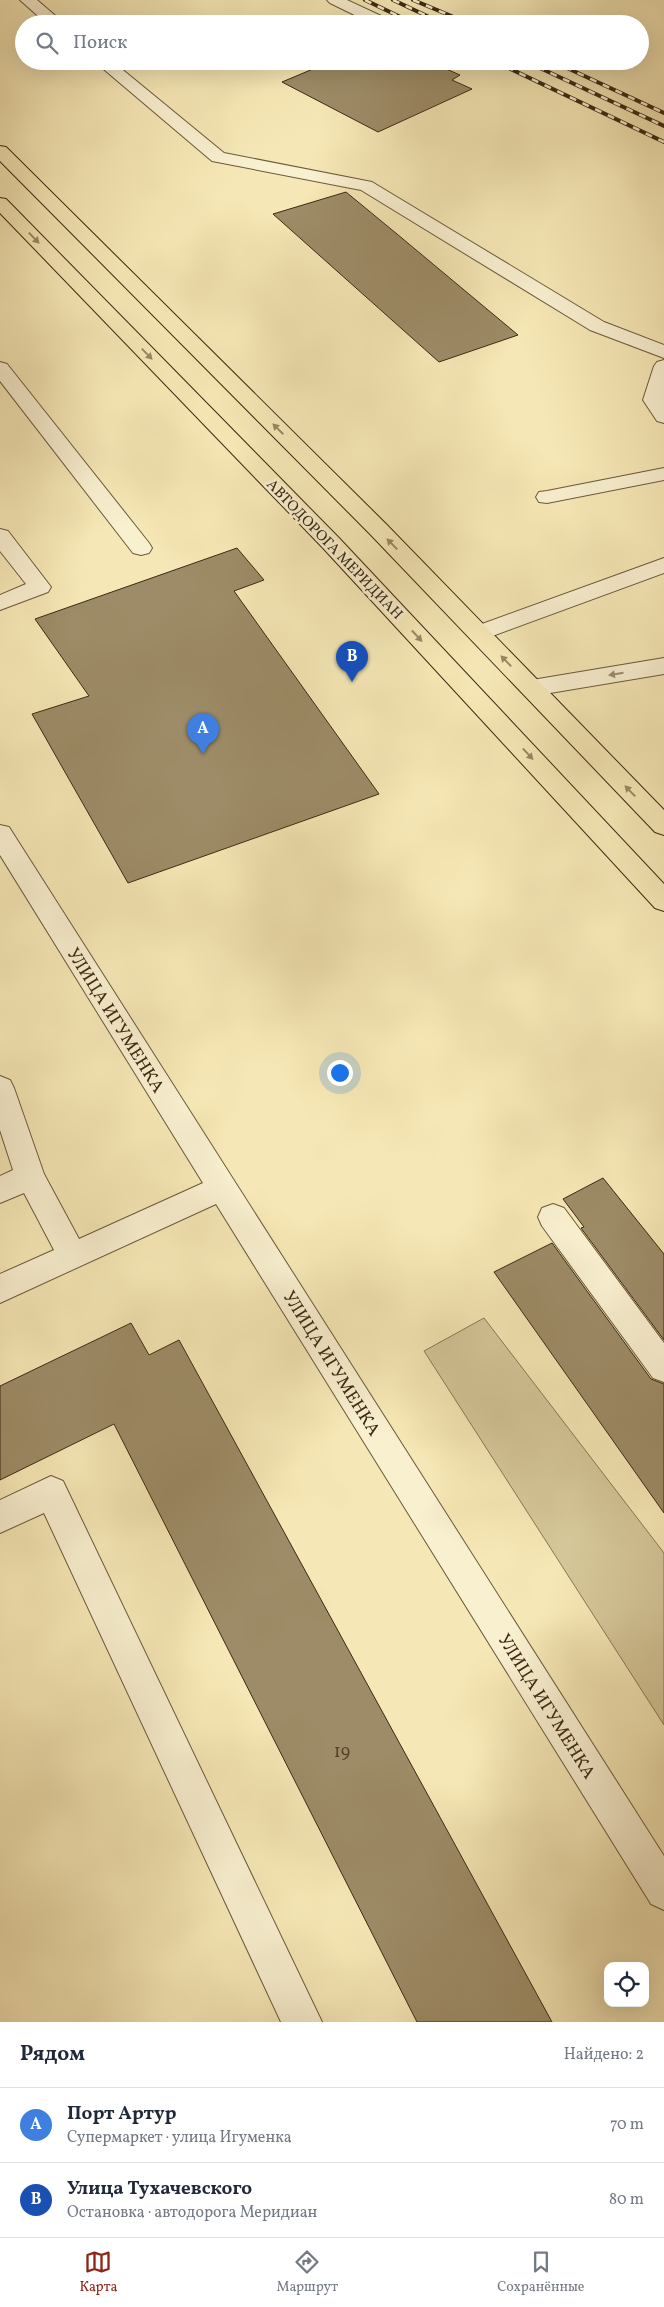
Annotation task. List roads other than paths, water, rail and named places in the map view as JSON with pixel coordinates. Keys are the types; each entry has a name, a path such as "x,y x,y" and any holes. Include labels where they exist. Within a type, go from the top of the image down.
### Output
{"main road":[{"path":"0,151 479,633 664,826"},
{"name":"АВТОДОРОГА МЕРИДИАН","path":"0,202 331,543 664,900"}],"street":[{"path":"28,0 46,15"},
{"path":"335,0 367,15"},
{"path":"113,70 218,157 366,186 597,326 664,352"},
{"path":"664,366 653,400 664,417"},
{"path":"0,368 141,548"},
{"path":"547,497 664,474"},
{"path":"0,536 40,586 0,603"},
{"path":"479,633 664,565"},
{"path":"532,688 664,666"},
{"name":"УЛИЦА ИГУМЕНКА","path":"0,834 662,1884"},
{"path":"0,1088 30,1176 73,1256"},
{"path":"0,1190 30,1176"},
{"path":"0,1289 222,1188"},
{"path":"554,1217 664,1368"},
{"path":"0,1516 51,1492 302,2022"}],"railway":[{"path":"365,0 396,15"},
{"path":"393,0 425,15"},
{"path":"413,0 449,15"},
{"path":"513,70 664,142"},
{"path":"544,70 664,126"},
{"path":"571,70 664,113"}],"place":[{"name":"Улица Тухачевского","path":"352,682"},
{"name":"Порт Артур","path":"203,754"}]}
